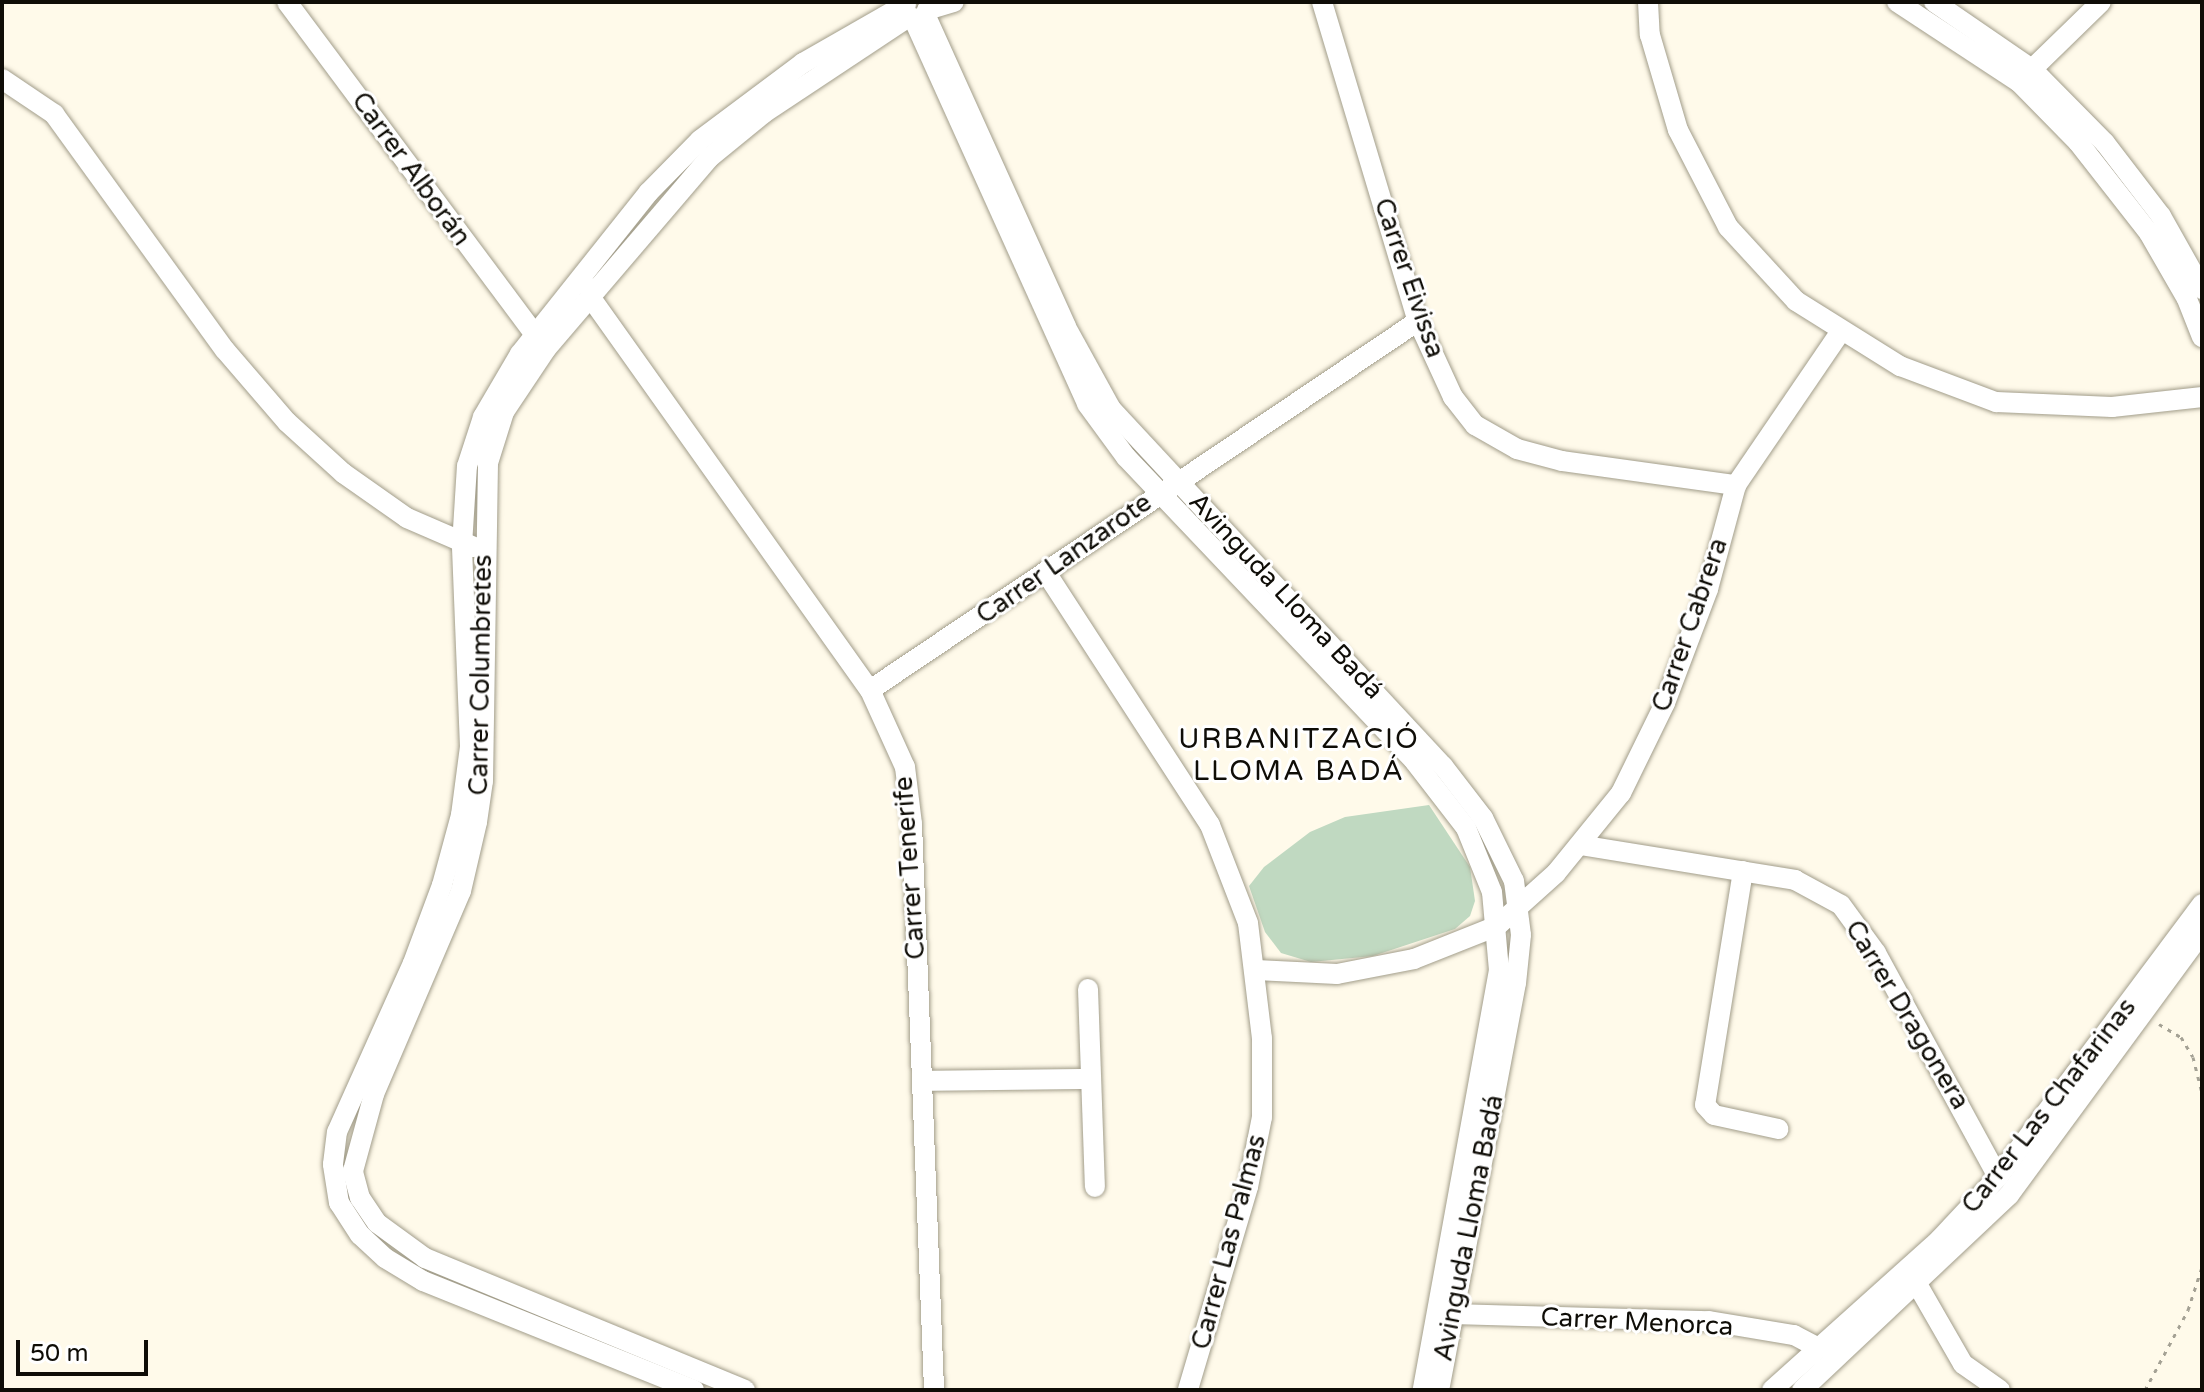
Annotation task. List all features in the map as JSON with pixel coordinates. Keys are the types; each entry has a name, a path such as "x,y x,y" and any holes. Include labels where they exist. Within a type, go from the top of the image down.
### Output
{"street":[{"name":"Carrer Alborán","path":"287,2 541,342"},
{"path":"916,9 954,2"},
{"name":"Carrer Eivissa","path":"1322,2 1418,321 1453,397 1475,425 1517,449 1562,461 1736,485"},
{"path":"1648,2 1650,35 1678,130 1728,227 1796,301 1900,366 1996,402 2112,407 2202,397"},
{"path":"1897,2 2026,76 2149,233 2187,299 2202,337"},
{"path":"1934,2 2105,143 2161,216 2202,289"},
{"path":"2026,76 2101,2"},
{"name":"Carrer Columbretes","path":"694,1390 423,1281 360,1235 339,1203 333,1164 337,1132 413,963 442,885 461,815 470,747 462,545 467,466 483,417 541,342 587,271 648,193 700,140 803,63 916,9"},
{"name":"Carrer Columbretes","path":"745,1390 425,1258 377,1223 360,1198 353,1171 359,1138 461,891 477,822 486,691 483,549 488,463 504,412 541,342 591,298 663,205 709,158 764,113 916,9"},
{"name":"Avinguda Lloma Badá","path":"916,9 1087,370 1111,409 1443,766 1483,818 1514,881 1519,904 1516,983 1439,1390"},
{"name":"Avinguda Lloma Badá","path":"916,9 1087,404 1160,492 1424,773 1466,828 1492,892 1499,970 1423,1390"},
{"name":"Carrer Columbretes","path":"2,79 54,114 225,350 287,422 381,500 462,545"},
{"path":"587,271 591,298"},
{"name":"Carrer Tenerife","path":"591,298 870,690 905,767 912,824 934,1390"},
{"name":"Carrer Lanzarote","path":"870,690 1047,574 1160,492 1418,321"},
{"name":"Carrer Cabrera","path":"1497,926 1580,845 1621,793 1665,703 1708,589 1736,485 1841,331"},
{"path":"462,545 483,549"},
{"name":"Carrer Las Palmas","path":"1047,574 1210,825 1248,923 1256,970 1262,1117 1248,1187 1188,1390"},
{"name":"Carrer Dragonera","path":"1580,845 1795,880 1841,905 1876,953 1998,1177"},
{"path":"1743,871 1705,1105 1714,1115 1778,1129"},
{"name":"Carrer Las Chafarinas","path":"1772,1390 1940,1239 1998,1177 2202,904"},
{"path":"1256,970 1337,974 1414,959 1497,926"},
{"name":"Carrer Las Chafarinas","path":"1802,1390 2009,1195 2202,932"},
{"path":"1088,989 1095,1187"},
{"path":"923,1081 1091,1079"},
{"path":"1917,1284 1963,1364 2000,1390"},
{"name":"Carrer Menorca","path":"1452,1314 1709,1321 1794,1335 1818,1348"}],"path":[{"path":"2140,1019 2181,1037 2193,1057 2202,1093"},
{"path":"2145,1390 2188,1310 2202,1267"}],"green space":[{"path":"1429,805 1470,867 1475,901 1470,916 1455,929 1373,956 1311,962 1281,953 1265,932 1249,886 1264,867 1310,832 1345,817"}],"district":[{"name":"URBANITZACIÓ LLOMA BADÁ","path":"1299,755"}]}
